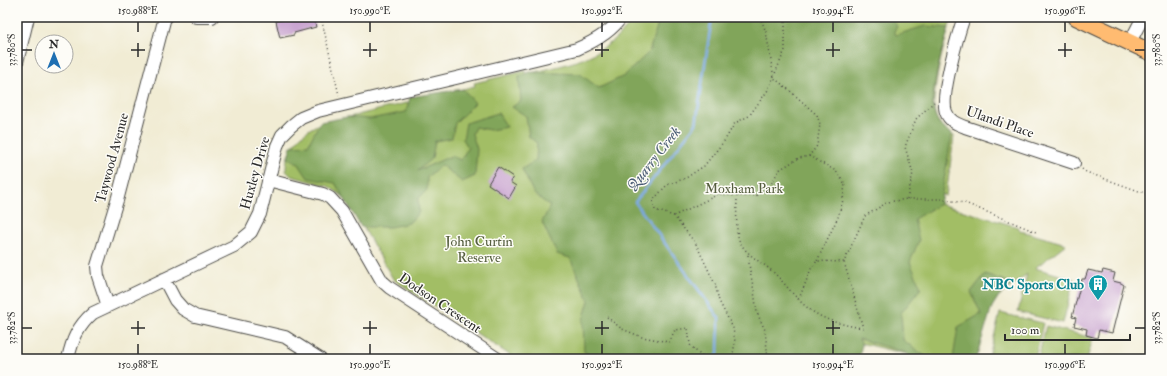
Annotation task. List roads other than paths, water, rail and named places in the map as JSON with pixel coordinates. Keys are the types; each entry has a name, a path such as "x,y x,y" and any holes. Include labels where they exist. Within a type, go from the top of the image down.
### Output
{"main road":[{"path":"1076,17 1150,52"}],"street":[{"path":"17,62 28,17"},
{"name":"Taywood Avenue","path":"108,306 98,276 97,266 118,197 165,17"},
{"path":"196,17 212,17"},
{"name":"Huxley Drive","path":"68,359 72,340 78,330 94,313 234,246 251,232 260,214 277,146 282,135 301,118 318,111 577,49 594,41 608,31 621,17"},
{"name":"Ulandi Place","path":"964,17 951,63 944,104 949,118 956,123 1074,162"},
{"path":"1130,42 1143,17"},
{"name":"Dodson Crescent","path":"268,180 323,194 330,198 342,210 382,281 390,288 498,359"},
{"path":"164,279 175,300 183,310 195,316 285,338 320,359"}],"waterway":[{"name":"Quarry Creek","path":"712,17 696,124 635,202 719,318 718,354 712,359"}],"place":[{"name":"NBC Sports Club","path":"1098,301"}],"park label":[{"name":"Moxham Park","path":"744,188"},
{"name":"John Curtin Reserve","path":"479,250"}]}
